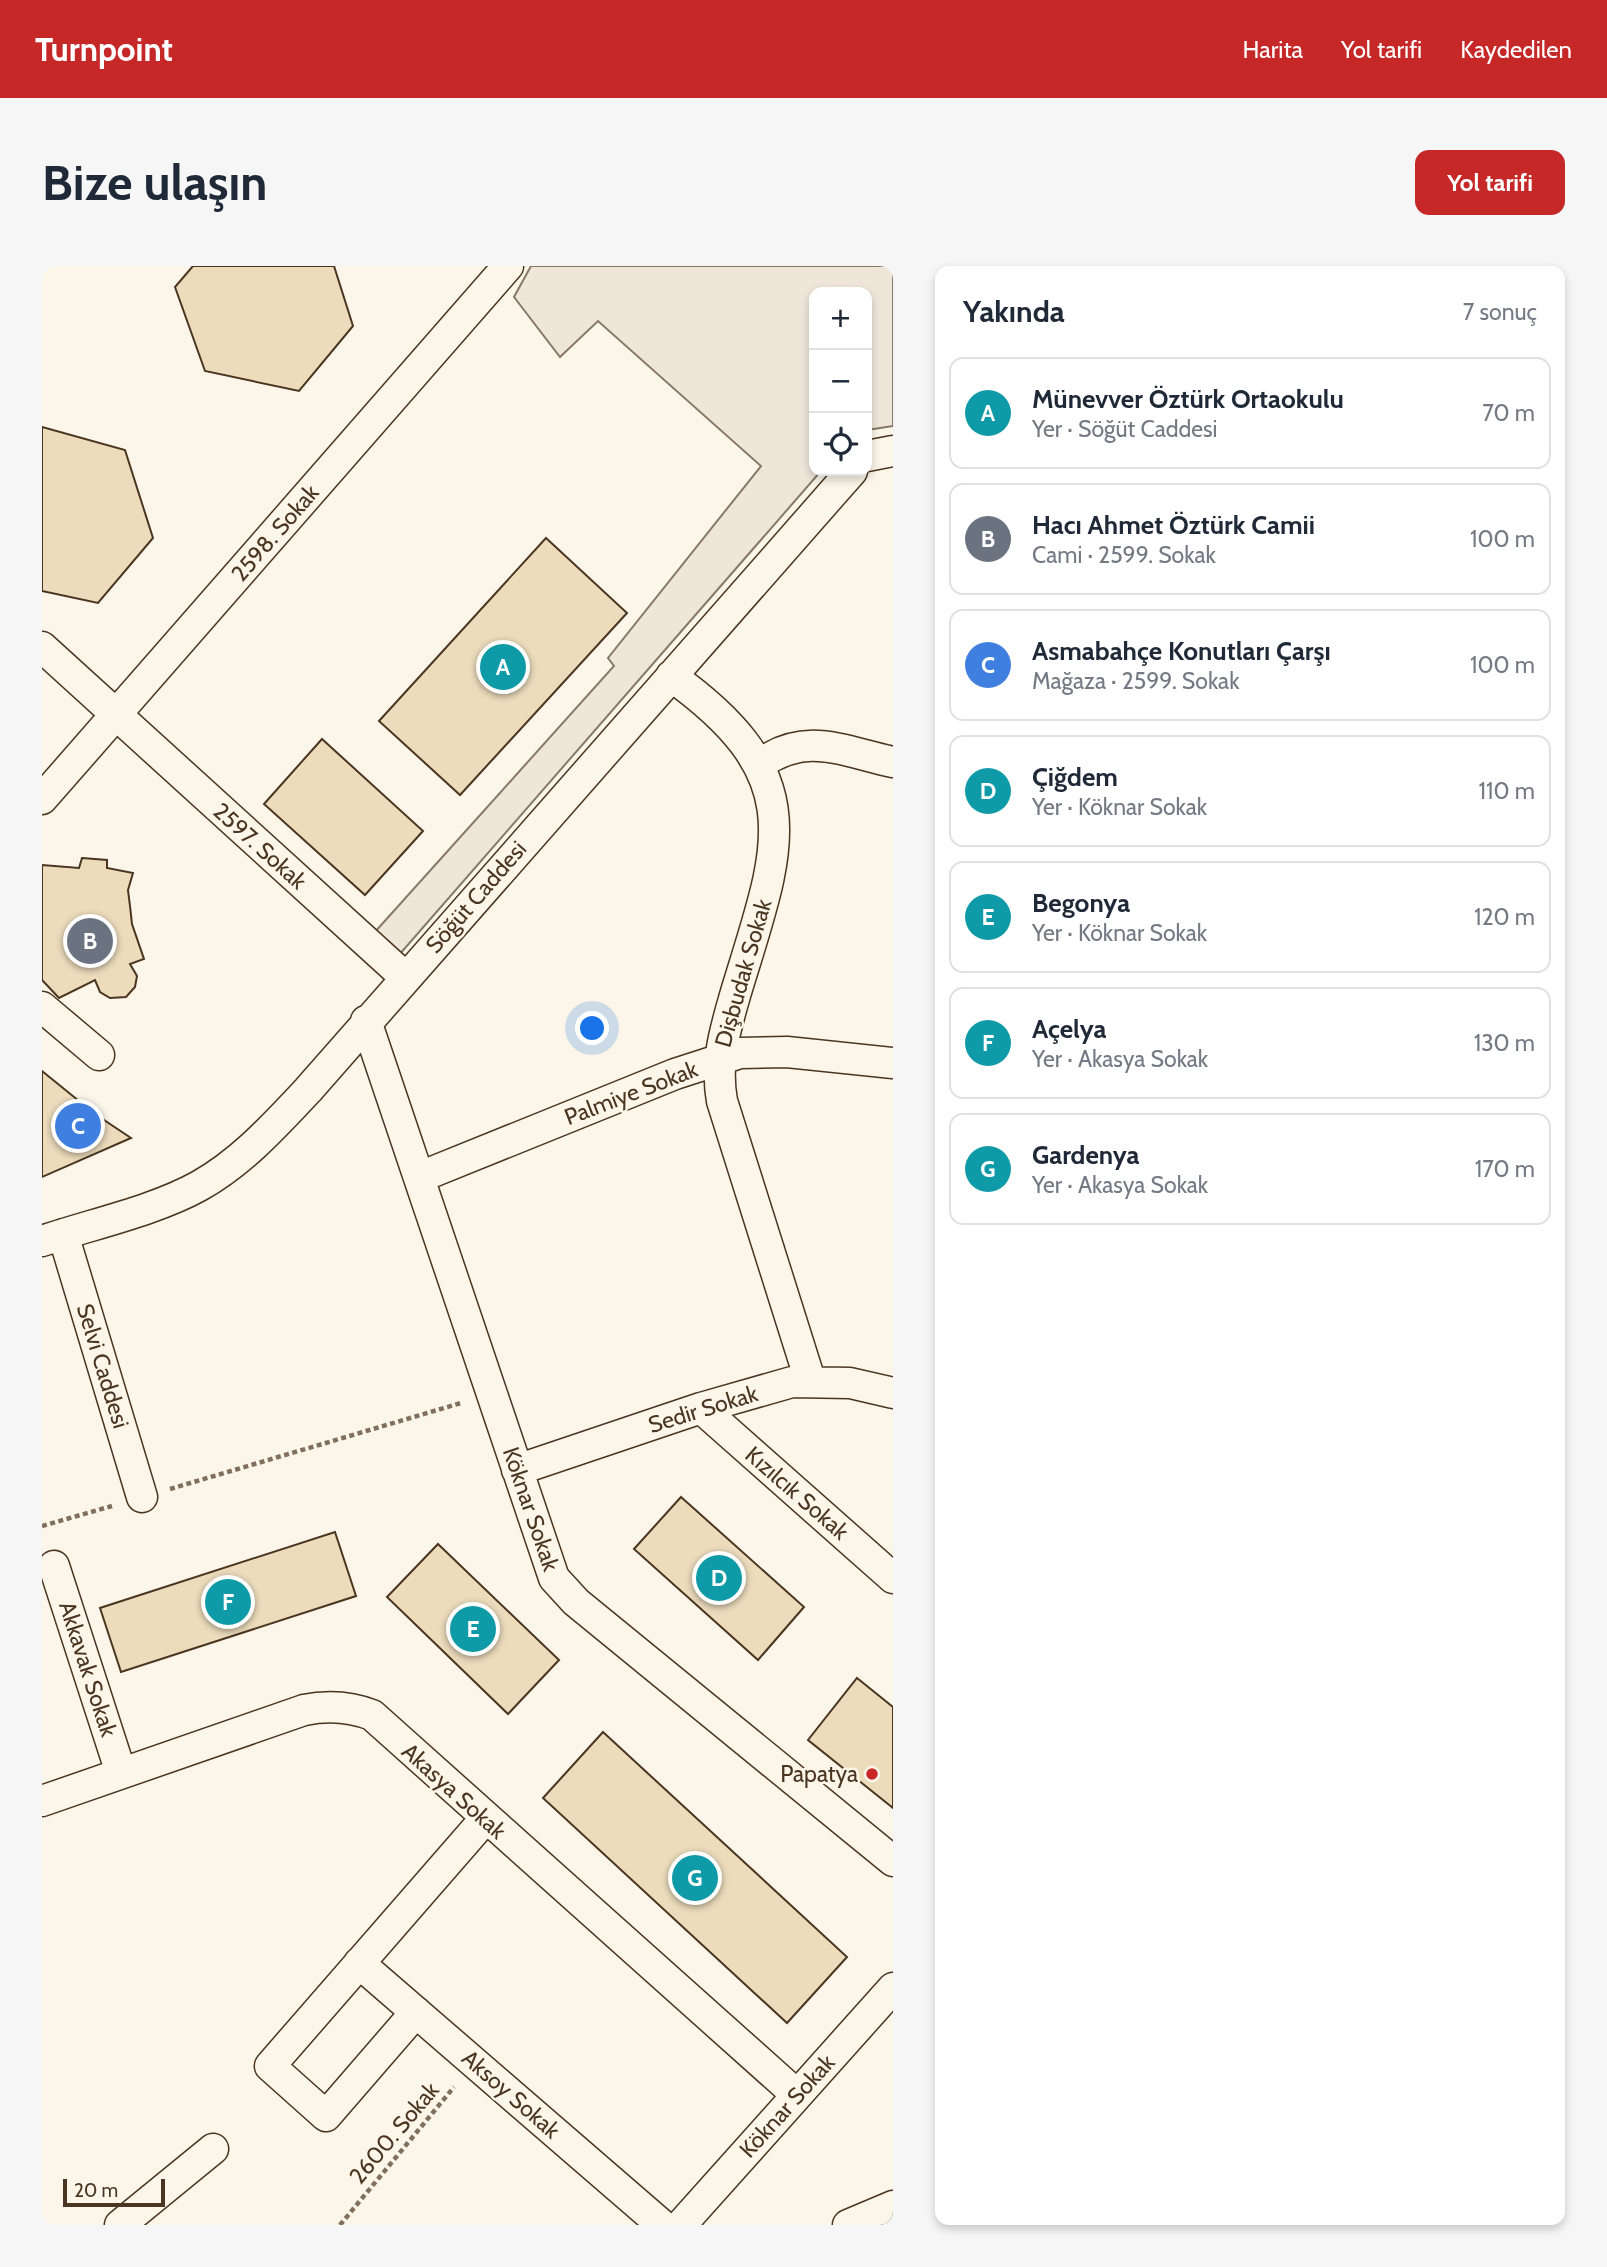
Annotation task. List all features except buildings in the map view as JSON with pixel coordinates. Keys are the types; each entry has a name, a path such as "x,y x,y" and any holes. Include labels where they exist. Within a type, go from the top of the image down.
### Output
{"street":[{"name":"2598. Sokak","path":"42,799 508,266"},
{"path":"872,455 893,451"},
{"name":"Söğüt Caddesi","path":"52,1238 182,1195 214,1177 278,1121 848,476"},
{"name":"2597. Sokak","path":"42,647 405,977"},
{"name":"Dişbudak Sokak","path":"671,676 716,714 760,764 773,805 775,849 767,890 718,1059 722,1101 810,1380"},
{"path":"760,764 783,750 807,744 893,762"},
{"path":"42,1007 99,1055"},
{"name":"Köknar Sokak","path":"366,1021 549,1569 561,1586 893,1860"},
{"name":"Palmiye Sokak","path":"420,1177 718,1059 761,1052 893,1063"},
{"name":"Selvi Caddesi","path":"52,1238 142,1497"},
{"name":"Sedir Sokak","path":"517,1470 701,1408 792,1382 850,1382 893,1394"},
{"name":"Kızılcık Sokak","path":"701,1408 893,1578"},
{"name":"Akkavak Sokak","path":"54,1566 121,1773"},
{"name":"Akasya Sokak","path":"42,1801 304,1710 348,1707 372,1715 485,1819 797,2095"},
{"path":"416,2012 327,2116 270,2066 485,1819"},
{"name":"Aksoy Sokak","path":"359,1963 662,2225"},
{"name":"Köknar Sokak","path":"681,2225 893,1988"},
{"path":"120,2225 213,2149"},
{"path":"848,2225 893,2206"}],"path":[{"path":"42,1526 492,1394"},
{"name":"2600. Sokak","path":"340,2225 474,2063"}],"shaded area":[{"path":"531,266 893,266 893,426 872,429 872,287 809,287 809,476 817,476 399,955 374,933 614,666 608,658 761,466 598,321 560,357 514,297"}],"place":[{"name":"Münevver Öztürk Ortaokulu","path":"503,667"},
{"name":"Hacı Ahmet Öztürk Camii","path":"90,941"},
{"name":"Asmabahçe Konutları Çarşı","path":"78,1126"},
{"name":"Çiğdem","path":"719,1578"},
{"name":"Açelya","path":"228,1602"},
{"name":"Begonya","path":"473,1629"},
{"name":"Papatya","path":"872,1774"},
{"name":"Gardenya","path":"695,1878"}]}
